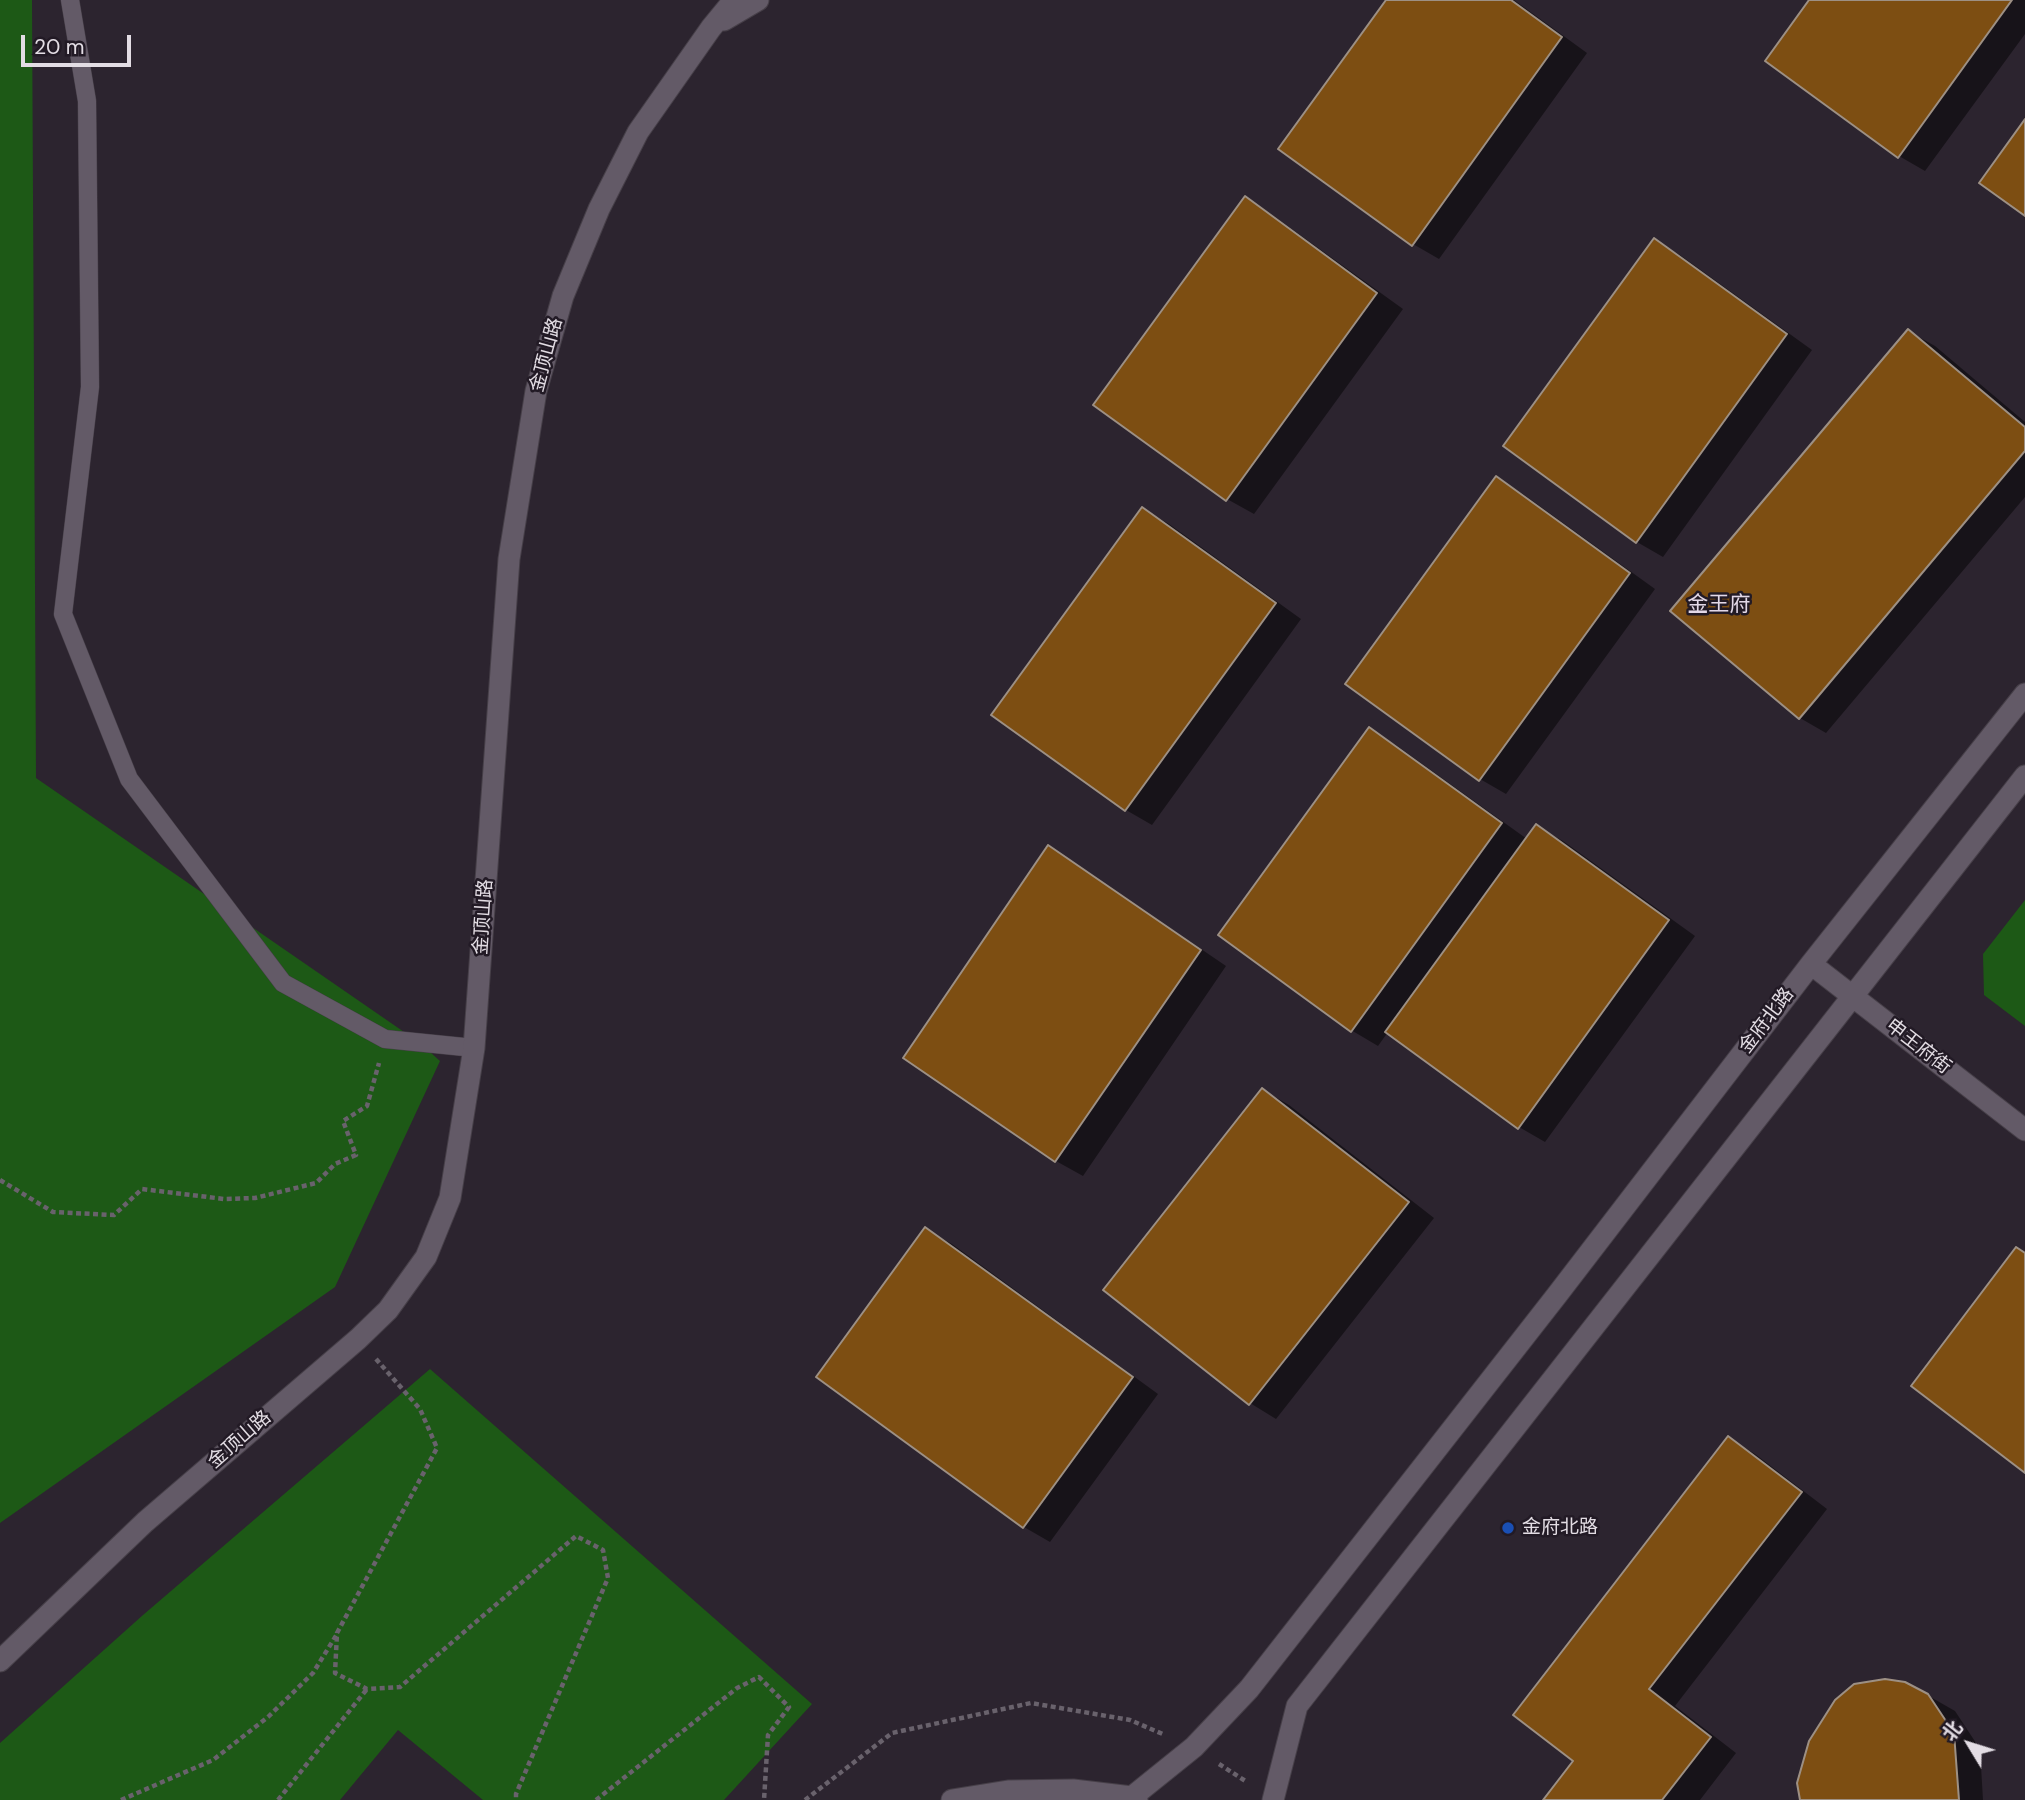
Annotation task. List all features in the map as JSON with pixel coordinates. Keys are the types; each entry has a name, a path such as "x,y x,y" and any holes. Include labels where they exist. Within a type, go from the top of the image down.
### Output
{"main road":[{"name":"金顶山路","path":"0,1661 145,1522 358,1339 388,1310 426,1257 450,1198 474,1048 509,559 536,391 563,296 599,209 638,132 710,28 734,0"},
{"name":"金顶山路","path":"710,28 758,0"},
{"name":"金府北路","path":"1134,1798 1194,1747 1249,1689 1549,1306 1811,964 2025,694"},
{"path":"1273,1800 1297,1706 2025,776"},
{"name":"申王府街","path":"1811,964 2025,1130"},
{"path":"953,1800 1008,1791 1047,1790 1073,1790 1134,1798"}],"lane":[{"path":"70,0 87,101 89,387 63,614 130,779 283,983 385,1039 474,1048"}],"path":[{"path":"0,1180 53,1212 114,1215 142,1189 224,1199 255,1198 316,1183 335,1164 356,1155 343,1121 367,1106 385,1039"},
{"path":"121,1800 213,1760 268,1717 313,1673 438,1448 420,1409 358,1339"},
{"path":"337,1633 335,1673 367,1689 400,1688 576,1536 603,1550 608,1578 516,1794 516,1800"},
{"path":"596,1800 737,1688 759,1677 789,1707 768,1735 764,1800"},
{"path":"278,1800 367,1689"},
{"path":"804,1800 892,1733 1031,1703 1130,1720 1194,1747 1273,1800"}],"green space":[{"path":"0,0 32,0 36,778 420,1043 440,1061 335,1287 0,1523"},
{"path":"2025,900 2025,1026 1984,995 1983,954"},
{"path":"430,1369 812,1704 724,1800 483,1800 398,1730 340,1800 0,1800 0,1743 143,1615"}],"building":[{"path":"1386,0 1511,0 1562,37 1412,246 1278,149"},
{"path":"1809,0 2012,0 1898,158 1765,61"},
{"path":"2025,119 2025,216 1979,183"},
{"path":"1245,196 1377,293 1226,501 1093,405"},
{"path":"1654,238 1787,334 1636,543 1503,446"},
{"path":"1908,329 2025,427 2025,451 1799,719 1670,611"},
{"path":"1496,476 1630,573 1479,781 1345,684"},
{"path":"1142,507 1276,603 1125,811 991,715"},
{"path":"1369,727 1502,823 1351,1032 1218,935"},
{"path":"1536,824 1669,920 1518,1129 1385,1032"},
{"path":"1048,845 1201,950 1055,1162 903,1058"},
{"path":"1262,1088 1409,1202 1249,1405 1103,1290"},
{"path":"925,1227 1133,1377 1023,1528 816,1377"},
{"path":"2016,1247 2025,1253 2025,1473 1911,1386"},
{"path":"1728,1436 1802,1492 1649,1689 1711,1737 1662,1800 1543,1800 1573,1761 1513,1715"},
{"path":"1885,1679 1905,1682 1928,1694 1954,1733 1959,1800 1800,1800 1797,1783 1809,1741 1835,1700 1854,1684"}],"place":[{"name":"金府北路","path":"1508,1528"}],"district":[{"name":"金王府","path":"1719,605"}]}
